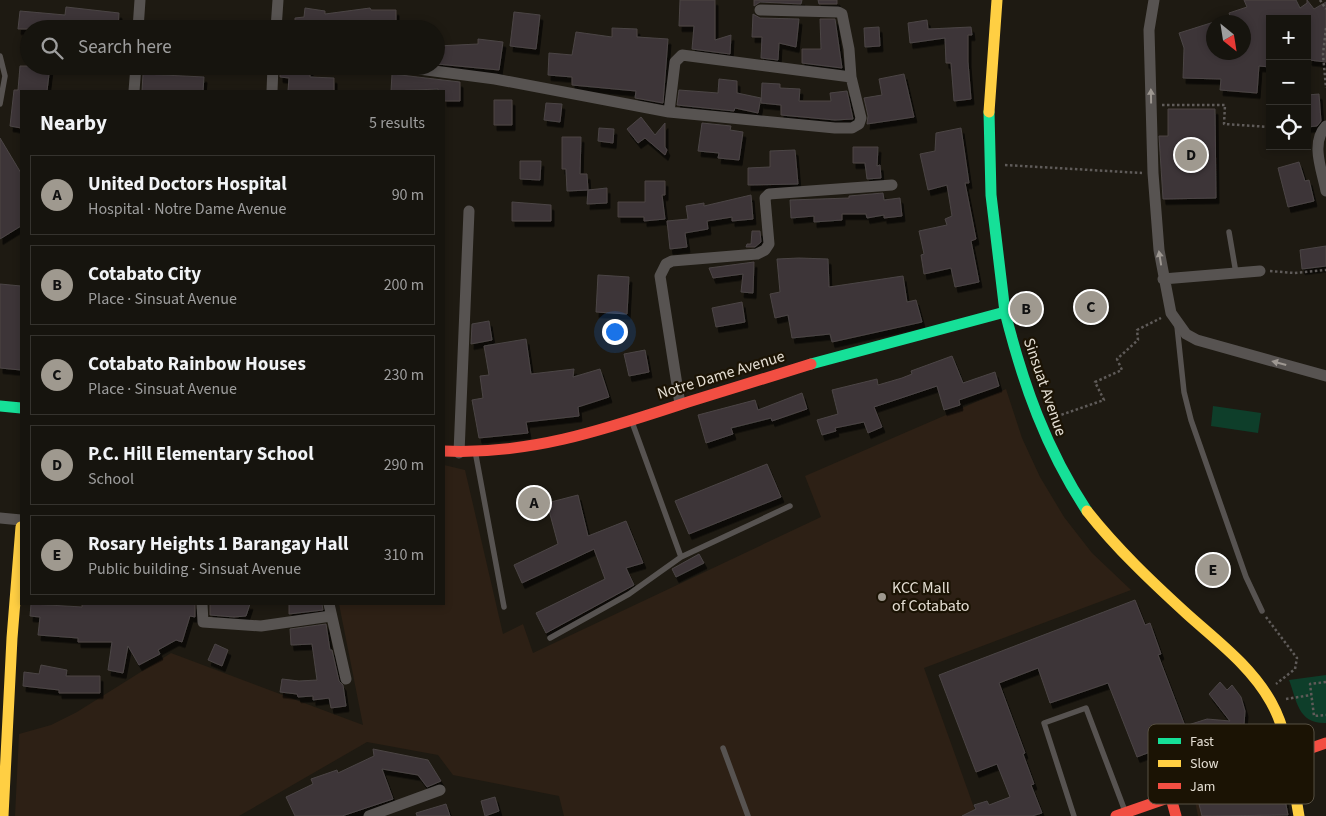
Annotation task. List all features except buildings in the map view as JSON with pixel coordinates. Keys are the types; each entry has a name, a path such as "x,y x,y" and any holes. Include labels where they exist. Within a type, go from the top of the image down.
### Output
{"main road":[{"name":"Sinsuat Avenue","path":"997,0 989,75 988,164 993,232 1005,312 1014,352 1036,421 1046,444 1075,494 1106,536 1228,650 1264,691 1272,704 1279,724"},
{"name":"Notre Dame Avenue","path":"445,451 476,454 540,444 631,419 764,378 1005,312"},
{"path":"0,406 20,408"},
{"path":"3,816 12,750 12,638 20,539"},
{"path":"1314,748 1326,743"},
{"path":"1121,814 1152,804"}],"street":[{"path":"139,20 140,0"},
{"path":"277,20 278,0"},
{"path":"1154,0 1149,30 1156,223 1167,301 1177,324 1186,334 1213,346 1326,376"},
{"path":"445,72 496,79 669,112 835,128 852,128 859,124 861,118 851,77 849,49 842,14 838,12 760,10"},
{"path":"669,112 675,62 682,55 851,77"},
{"path":"134,90 135,75"},
{"path":"272,90 273,75"},
{"path":"1326,126 1319,135 1317,144 1326,191"},
{"path":"680,404 660,276 666,264 672,261 757,254 765,250 769,244 765,198 769,194 892,185"},
{"path":"459,453 469,211"},
{"path":"1163,279 1260,271"},
{"path":"0,518 20,520"},
{"path":"202,605 203,622 261,626 331,616"},
{"path":"329,605 346,679"},
{"path":"0,637 12,638"},
{"path":"369,816 440,790"}],"lane":[{"path":"0,56 4,76 0,104"},
{"path":"1229,232 1236,273"},
{"path":"1177,324 1184,392 1191,420 1246,577 1262,611"},
{"path":"631,419 681,557"},
{"path":"476,454 504,607"},
{"path":"550,638 629,594 681,557 790,506"},
{"path":"1074,816 1044,723 1086,708 1121,814"},
{"path":"722,748 748,816"}],"path":[{"path":"1320,0 1326,9"},
{"path":"1326,28 1323,54 1326,88"},
{"path":"1159,105 1225,104 1224,124 1266,127"},
{"path":"1009,165 1146,173"},
{"path":"1260,271 1294,274 1326,270"},
{"path":"1058,416 1104,400 1095,382 1122,370 1117,359 1138,340 1137,330 1166,316"},
{"path":"1262,611 1294,653 1297,664 1291,674 1264,691"},
{"path":"1326,682 1310,684 1314,716 1326,715"},
{"path":"1272,704 1311,695"}],"shaded area":[{"name":"KCC Mall of Cotabato","path":"1006,389 1022,438 1040,477 1064,517 1092,553 1131,590 924,668 977,816 564,816 559,796 453,775 438,755 367,742 239,816 15,816 19,734 51,725 77,712 171,653 363,725 339,605 445,605 445,465 465,470 503,634 523,624 533,653 821,517 805,476"},
{"path":"1196,804 1287,804 1290,815 1198,816"}],"green space":[{"path":"1213,406 1261,413 1258,433 1211,426"},
{"path":"1326,675 1326,723 1310,720 1304,715 1297,703 1289,680"}],"traffic: fast":[{"path":"811,364 1005,312 991,195 989,112"},
{"path":"1005,312 1037,415 1059,464 1087,511"},
{"path":"0,406 20,408"}],"traffic: slow":[{"path":"989,112 997,0"},
{"path":"1087,511 1135,565 1244,665 1271,702 1280,724"},
{"path":"3,816 12,638 20,539"},
{"path":"1297,804 1299,816"}],"traffic: jam":[{"path":"445,451 507,449 568,438 628,422 811,364"},
{"path":"1314,747 1326,743"},
{"path":"1116,816 1151,804"},
{"path":"1173,804 1176,816"}],"place":[{"name":"P.C. Hill Elementary School","path":"1191,155"},
{"name":"Cotabato Rainbow Houses","path":"1091,307"},
{"name":"Cotabato City","path":"1026,309"},
{"name":"United Doctors Hospital","path":"534,503"},
{"name":"Rosary Heights 1 Barangay Hall","path":"1213,570"},
{"name":"KCC Mall of Cotabato","path":"882,597"}]}
